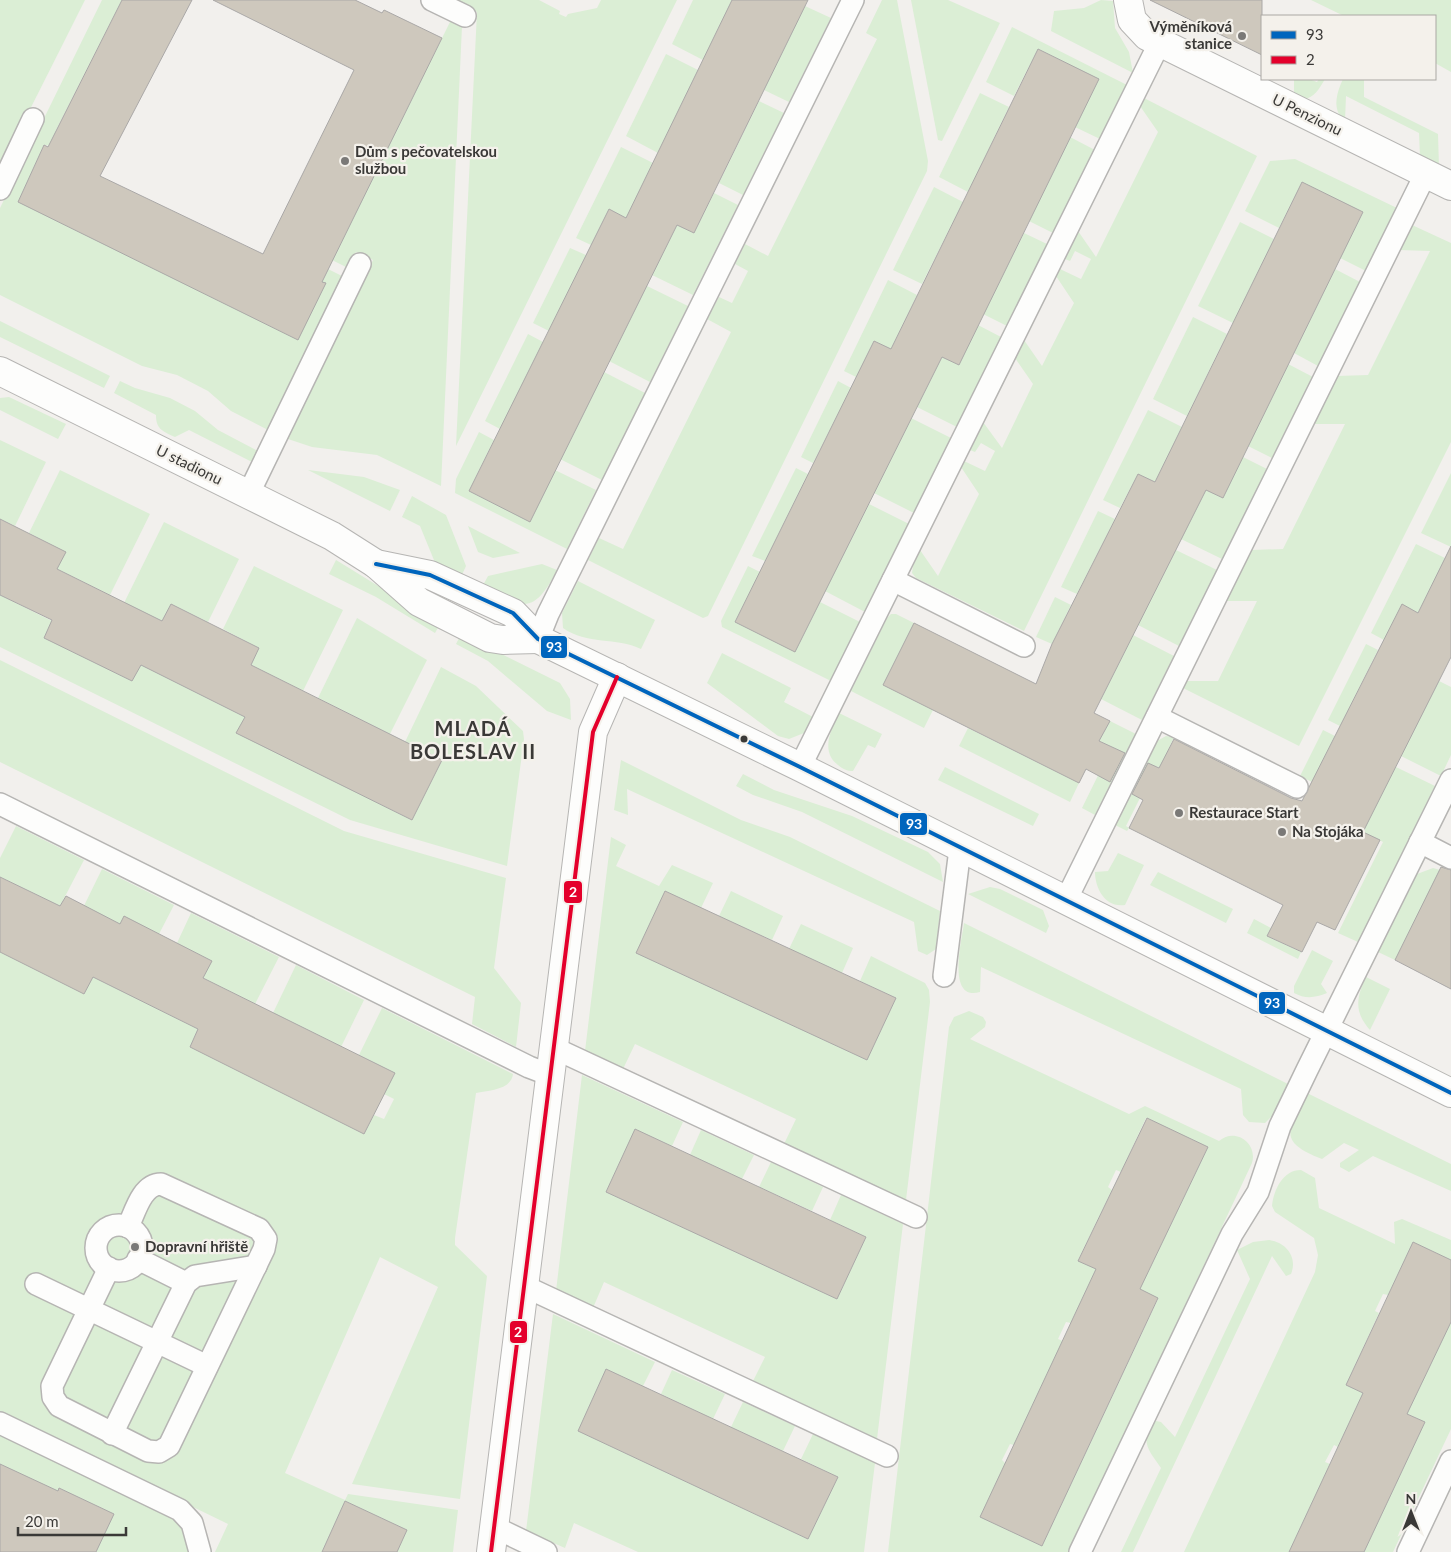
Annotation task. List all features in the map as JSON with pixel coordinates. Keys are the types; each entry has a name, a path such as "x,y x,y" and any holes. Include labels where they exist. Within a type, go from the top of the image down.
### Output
{"street":[{"name":"U Penzionu","path":"1128,0 1130,15 1138,29 1160,42 1451,186"},
{"name":"U stadionu","path":"0,371 332,536 376,564 438,578 513,613 538,639"},
{"path":"538,639 800,767 1065,902 1451,1093"},
{"path":"492,1539 593,732 617,677"}],"lane":[{"path":"432,0 465,16"},
{"path":"538,639 548,614 853,0"},
{"path":"800,767 1160,42"},
{"path":"0,188 33,119"},
{"path":"1065,902 1426,173"},
{"path":"248,495 360,264"},
{"path":"893,580 1024,646"},
{"path":"1157,717 1298,787"},
{"path":"1080,1552 1232,1234 1258,1192 1275,1146 1280,1126 1325,1030 1451,780"},
{"path":"0,804 529,1067 550,1075"},
{"path":"1420,842 1451,858"},
{"path":"944,976 960,849"},
{"path":"554,1048 916,1217"},
{"path":"109,1268 52,1386 51,1393 59,1406 112,1434 148,1451 164,1450 169,1446 266,1244 263,1233 259,1228 167,1186 156,1184 146,1190 128,1227"},
{"path":"111,1226 128,1227 137,1234 140,1241 141,1248 138,1259 130,1267 123,1270 109,1268 98,1257 96,1249 100,1235 111,1226"},
{"path":"138,1259 186,1283"},
{"path":"112,1434 186,1283 195,1276 256,1266"},
{"path":"36,1284 208,1366"},
{"path":"524,1286 887,1456"},
{"path":"0,1423 180,1510 192,1523 200,1552"},
{"path":"1408,1552 1451,1460"},
{"path":"492,1539 546,1552"}],"green space":[{"path":"0,0 85,0 0,169"},
{"path":"102,0 122,0 56,130 52,146 44,145 18,202 325,283 322,282 328,269 344,277 268,430 231,411 208,391 177,375 142,366 0,295 0,208"},
{"path":"454,0 539,0 560,11 559,14 566,17 568,14 597,8 601,0 677,0 456,446 477,12"},
{"path":"693,0 732,0 703,60 672,44"},
{"path":"882,0 897,0 928,161 927,171 708,616 703,618 588,560 599,538 623,549 731,332 707,319 719,297 732,303 748,271 735,264 745,244 768,256 877,39 866,33"},
{"path":"911,0 948,0 1000,23 942,141 938,140"},
{"path":"1101,0 1113,1 1115,28 1129,52 1133,73 1051,31 1054,11 1084,8"},
{"path":"1311,0 1451,0 1451,72 1436,64 1436,15 1342,15"},
{"path":"805,6 831,18 789,102 764,90"},
{"path":"451,20 462,26 441,486 377,455 312,447 285,438 373,260 356,252 348,268 332,260"},
{"path":"1012,27 1127,85 1100,139 1075,127 1098,79 1038,49 1014,96 986,82"},
{"path":"666,54 698,70 658,153 626,136"},
{"path":"1294,80 1312,80 1317,82 1318,80 1324,80 1309,98 1305,99 1294,96"},
{"path":"1343,80 1364,80 1364,97 1438,134 1439,167 1420,157 1419,133 1346,96 1345,121 1338,112 1336,101"},
{"path":"980,93 1009,107 968,192 939,177"},
{"path":"1144,98 1257,156 1024,631 916,578 912,573 913,566 920,550 938,576 979,494 961,467 964,461 985,471 995,451 981,443 975,452 970,450 983,422 1002,448 1033,384 1015,358 1024,340 1042,366 1074,303 1056,276 1060,269 1081,279 1091,259 1075,251 1070,261 1065,259 1078,231 1096,257 1158,132 1140,106"},
{"path":"759,101 784,113 743,195 719,183"},
{"path":"1070,137 1095,150 1053,233 1029,221"},
{"path":"621,147 653,163 626,218 609,209 591,245 576,238"},
{"path":"1295,159 1397,208 1366,271 1340,258 1302,182 1279,228 1245,211 1270,161"},
{"path":"934,187 963,202 922,284 893,270"},
{"path":"714,193 738,205 693,295 652,275 677,225 694,233"},
{"path":"1240,222 1274,239 1233,323 1198,306"},
{"path":"1412,225 1451,243 1451,442 1299,746 1183,688 1187,681 1218,681 1257,601 1226,601 1252,550 1283,549 1345,424 1314,424 1337,376 1368,375 1430,251 1399,250"},
{"path":"1024,233 1047,244 1007,326 983,314"},
{"path":"570,248 586,255 549,331 533,323"},
{"path":"1335,269 1360,282 1318,366 1294,353"},
{"path":"888,280 917,295 891,349 874,341 856,377 844,371"},
{"path":"647,286 688,306 650,382 609,361"},
{"path":"1193,317 1227,334 1187,416 1153,399"},
{"path":"0,321 110,376 104,388 0,337"},
{"path":"978,325 1001,337 957,427 917,407 942,357 959,365"},
{"path":"528,334 543,342 500,429 485,421"},
{"path":"1288,364 1313,377 1272,458 1248,446"},
{"path":"604,372 645,393 602,480 560,459"},
{"path":"120,381 135,388 170,398 195,411 218,430 258,451 252,462 189,430 175,437 163,431 157,424 156,415 114,393"},
{"path":"838,381 851,388 813,463 801,457"},
{"path":"9,397 66,424 58,439 0,410 0,398"},
{"path":"1148,410 1182,427 1155,482 1138,474 1120,508 1103,500"},
{"path":"911,418 951,438 914,513 874,493"},
{"path":"479,432 494,440 469,491 529,521 555,470 596,490 567,549 455,493 456,479"},
{"path":"0,440 46,462 15,526 0,519"},
{"path":"1243,457 1267,469 1222,559 1181,539 1206,490 1223,498"},
{"path":"796,468 808,474 765,561 752,556"},
{"path":"60,470 150,514 110,595 57,569 65,552 29,533"},
{"path":"308,470 364,477 400,490 390,511"},
{"path":"1451,473 1451,547 1421,533"},
{"path":"412,496 446,515 466,566 460,579 436,565 420,526 402,517"},
{"path":"869,504 909,524 865,612 825,591"},
{"path":"1098,511 1115,519 1077,594 1061,587"},
{"path":"164,522 239,559 208,622 171,604 162,621 124,603"},
{"path":"468,526 520,553 493,558 478,552"},
{"path":"1416,544 1445,558 1418,613 1402,605 1384,640 1371,633"},
{"path":"1176,550 1217,570 1179,646 1138,625"},
{"path":"336,560 440,624 435,633 376,597 329,574"},
{"path":"542,564 557,570 541,595 526,604 507,600 481,589 488,576"},
{"path":"254,566 343,610 303,691 251,665 259,648 223,629"},
{"path":"748,566 760,572 735,622 795,651 820,602 860,622 831,681 722,627 721,621"},
{"path":"578,581 655,620 641,649 622,643 582,637 563,628 562,613"},
{"path":"0,595 52,621 44,638 132,681 141,665 245,717 237,733 412,820 442,760 405,742 441,667 476,686 523,731 524,739 507,866 350,820 0,647"},
{"path":"1055,597 1071,605 1052,644 1036,637"},
{"path":"891,614 896,614 914,623 883,685 933,710 924,728 851,691 887,618"},
{"path":"357,618 427,660 390,734 318,698"},
{"path":"461,634 560,683 570,699 571,720 547,711 488,661 456,644"},
{"path":"1133,635 1174,656 1142,720 1101,699"},
{"path":"1366,644 1378,650 1340,726 1328,720"},
{"path":"722,653 791,688 784,702 813,717 804,733 789,739 778,736 707,683"},
{"path":"0,660 344,831 506,878 494,968 521,1003 516,1047 472,1024 475,997 0,762"},
{"path":"1439,681 1451,687 1451,755 1441,776 1401,756"},
{"path":"839,713 882,734 875,748 868,745 853,771 840,766 829,753 830,733"},
{"path":"1110,721 1136,734 1095,815 1082,808 1112,747 1099,741"},
{"path":"968,728 1079,783 1070,802 959,746"},
{"path":"1323,730 1335,736 1312,782 1300,776"},
{"path":"1166,736 1174,737 1160,768 1156,766 1126,826 1129,828 1127,831 1115,825 1157,741"},
{"path":"621,760 741,820 790,837 940,911 936,949 927,955 918,951 914,922 627,789 628,815 614,810"},
{"path":"945,767 1039,814 1033,826 938,780"},
{"path":"1396,767 1435,786 1358,942 1338,933 1383,842 1357,829"},
{"path":"743,774 774,790 852,816 928,852 940,864 943,882 802,812 753,795 736,786"},
{"path":"16,826 84,860 60,906 0,877 0,858"},
{"path":"611,837 626,845 616,866 659,886 672,865 713,883 701,908 665,891 637,953 867,1060 896,998 860,981 871,956 925,983 929,990 930,1002 906,1200 784,1144 796,1119 635,1044 623,1069 585,1051"},
{"path":"1118,853 1144,865 1125,905 1112,903 1102,896 1095,878 1095,872 1108,871"},
{"path":"1433,868 1440,870 1395,960 1378,952 1417,874"},
{"path":"102,869 174,905 159,934 124,917 115,934 79,916"},
{"path":"1158,872 1233,909 1226,923 1150,885"},
{"path":"990,887 1000,889 1043,910 1049,926 1046,933 968,894"},
{"path":"731,891 783,916 772,940 719,916"},
{"path":"191,913 279,957 255,1004 203,978 211,961 177,943"},
{"path":"1254,919 1271,928 1267,936 1301,952 1298,959 1247,933"},
{"path":"964,923 1288,1084 1273,1115 1265,1123 1249,1122 1243,1115 1241,1089 981,967 980,992 969,993 963,988 959,979 958,967"},
{"path":"801,924 853,948 842,973 789,949"},
{"path":"1312,950 1333,961 1321,984 1327,993 1306,997 1294,993 1294,986"},
{"path":"0,952 84,994 93,977 198,1029 190,1047 364,1134 374,1115 384,1119 394,1099 384,1094 394,1073 359,1055 382,1008 513,1074 504,1086 476,1093 455,1238 455,1245 487,1276 460,1499 352,1484 438,1287 380,1257 285,1473 345,1500 348,1494 458,1510 453,1552 397,1552 407,1530 345,1501 322,1552 215,1552 228,1524 0,1413"},
{"path":"296,965 364,1000 341,1047 273,1013"},
{"path":"1366,977 1390,989 1370,1030 1361,1017 1358,1005 1360,992"},
{"path":"969,1011 983,1017 986,1022 985,1027 970,1039 1129,1114 1145,1106 1219,1141 1225,1137 1232,1136 1244,1139 1252,1149 1252,1163 1069,1552 888,1552 949,1027 954,1017","holes":["1146,1118 1208,1147 1140,1289 1158,1299 1042,1546 981,1517 1006,1464 1002,1460 1010,1444 1014,1445 1063,1341 1058,1339 1066,1322 1071,1323 1096,1269 1078,1260 1112,1190 1108,1187 1116,1170 1121,1172"]},
{"path":"582,1075 683,1122 672,1146 635,1130 606,1192 837,1299 866,1237 830,1220 841,1195 903,1224 877,1439 753,1381 765,1357 604,1282 593,1308 556,1291"},
{"path":"1307,1093 1451,1164 1451,1191 1373,1156 1349,1172 1340,1167 1340,1163 1359,1150 1344,1143 1322,1159 1307,1153 1292,1140 1290,1133 1295,1116"},
{"path":"701,1130 754,1155 742,1179 690,1155"},
{"path":"771,1162 823,1187 812,1211 759,1187"},
{"path":"1301,1170 1315,1178 1319,1208 1395,1244 1394,1222 1402,1219 1451,1240 1451,1260 1413,1242 1388,1295 1383,1294 1375,1311 1379,1313 1346,1385 1363,1393 1338,1447 1334,1445 1325,1462 1330,1464 1289,1552 1184,1552 1315,1272 1318,1255 1314,1238 1275,1212 1272,1206 1277,1187 1284,1177 1289,1173"},
{"path":"1269,1240 1281,1244 1289,1251 1293,1262 1291,1274 1286,1276 1272,1256 1133,1552 1121,1552 1161,1468 1147,1445 1148,1434 1156,1421 1161,1422 1175,1437 1250,1279 1237,1250 1253,1242"},
{"path":"553,1314 655,1362 643,1386 606,1370 578,1431 808,1539 838,1477 801,1459 813,1434 875,1463 864,1552 638,1552 574,1523 565,1548 526,1531"},
{"path":"1451,1322 1451,1429 1393,1552 1364,1552 1425,1422 1407,1414"},
{"path":"672,1370 725,1394 713,1419 661,1394"},
{"path":"743,1402 795,1426 783,1451 731,1427"},
{"path":"0,1433 172,1517 183,1528 189,1552 96,1552 114,1514 59,1488 54,1498 0,1464"}],"building":[{"name":"Dům s pečovatelskou službou","path":"122,0 192,0 100,176 263,254 354,70 213,0 355,0 382,13 384,10 442,38 322,282 326,283 298,340 18,202 44,145 48,147"},
{"path":"732,0 808,0 694,233 677,225 530,522 469,491 609,209 626,218"},
{"name":"Výměníková stanice","path":"1150,0 1262,0 1261,55"},
{"path":"1038,49 1099,79 959,365 942,357 795,652 735,622 874,341 891,349"},
{"path":"1302,182 1363,212 1223,498 1206,490 1094,713 1110,721 1099,741 1125,753 1110,782 1086,769 1079,783 883,685 914,623 1036,684 1052,644 1138,474 1155,482"},
{"path":"0,519 66,552 57,569 162,621 171,604 259,648 251,665 442,760 412,820 236,733 245,717 141,665 132,681 44,638 52,620 0,595"},
{"path":"1451,546 1451,657 1363,832 1380,840 1335,930 1317,922 1302,952 1267,936 1283,905 1129,828 1143,800 1132,794 1148,763 1159,768 1174,739 1291,798 1302,801 1402,604 1418,613"},
{"path":"1441,867 1451,870 1451,989 1395,960"},
{"path":"0,877 60,906 66,896 120,924 124,916 212,961 203,978 395,1073 364,1134 190,1047 198,1029 93,977 84,994 0,952"},
{"path":"665,891 896,998 867,1060 636,953"},
{"path":"1147,1118 1208,1147 1140,1289 1158,1298 1042,1546 980,1517 1096,1269 1078,1261"},
{"path":"635,1129 866,1237 837,1299 606,1192"},
{"path":"1413,1242 1451,1260 1451,1322 1407,1414 1425,1422 1364,1552 1289,1552 1363,1393 1346,1385"},
{"path":"606,1369 838,1477 808,1539 578,1431"},
{"path":"0,1464 58,1491 59,1488 114,1514 96,1552 0,1552"},
{"path":"345,1501 407,1530 397,1552 322,1552"}],"transit line":[{"name":"93","path":"376,564 430,575 513,613 538,639 800,767 1451,1093"},
{"name":"2","path":"491,1552 593,732 617,677"}],"place":[{"name":"Výměníková stanice","path":"1242,36"},
{"name":"Dům s pečovatelskou službou","path":"345,161"},
{"name":"Restaurace Start","path":"1179,813"},
{"name":"Na Stojáka","path":"1282,832"},
{"name":"Dopravní hřiště","path":"135,1247"}],"district":[{"name":"MLADÁ BOLESLAV II","path":"473,740"}]}
